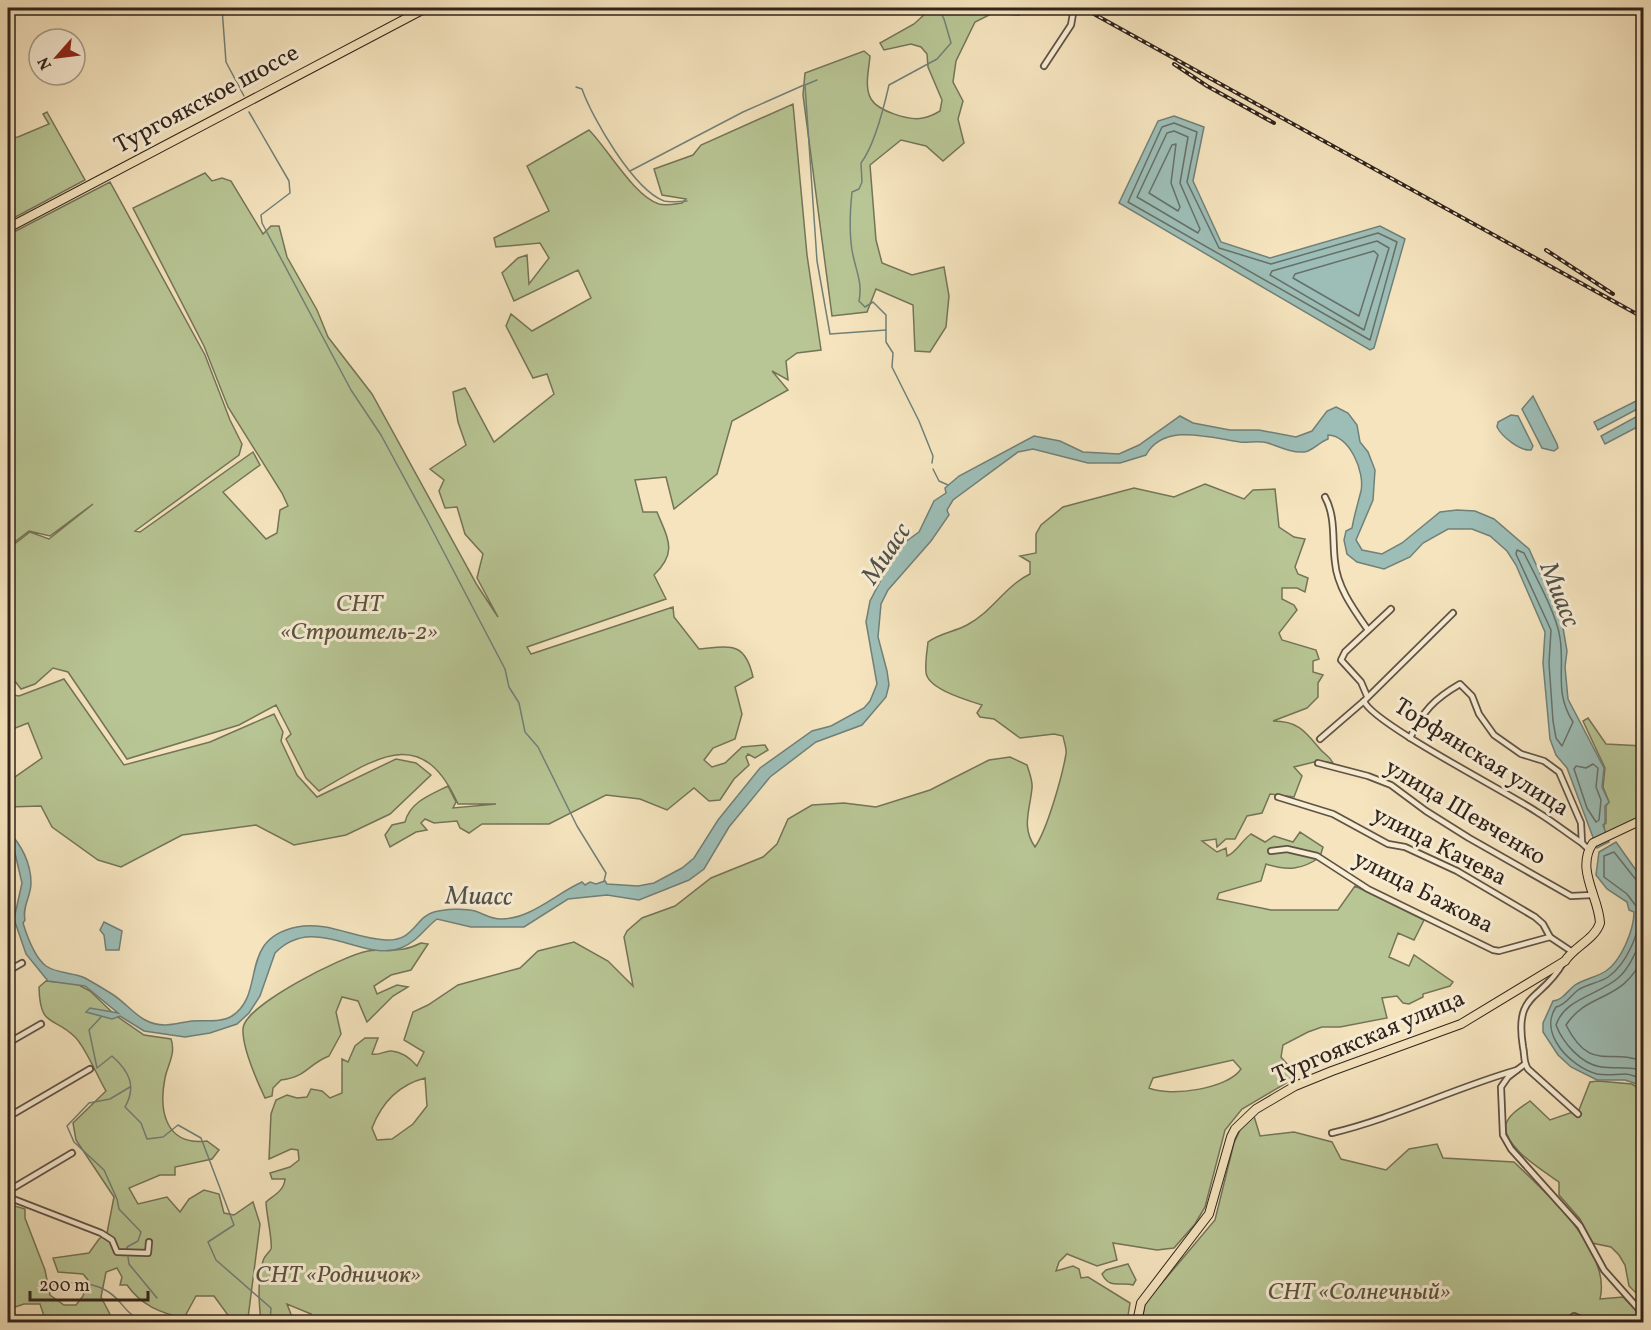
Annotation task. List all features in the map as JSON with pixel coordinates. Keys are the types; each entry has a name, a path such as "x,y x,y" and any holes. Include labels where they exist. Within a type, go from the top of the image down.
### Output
{"main road":[{"name":"Тургоякское шоссе","path":"8,228 426,8"},
{"path":"1591,846 1644,819"},
{"name":"Тургоякская улица","path":"1137,1323 1141,1303 1209,1214 1235,1129 1256,1109 1295,1086 1461,1024 1565,961 1571,951 1598,929 1600,915 1592,895 1587,869 1591,846"}],"street":[{"path":"1044,66 1071,25 1074,8"},
{"path":"1325,497 1331,509 1335,564 1342,588 1368,630 1391,609"},
{"path":"1320,739 1364,701 1453,612"},
{"name":"Торфянская улица","path":"1367,696 1361,682 1341,660 1368,630"},
{"path":"1410,738 1421,715 1442,695 1460,684 1472,696 1479,714 1494,735 1521,754 1544,761 1559,772 1581,823 1582,843"},
{"name":"Торфянская улица","path":"1364,701 1374,713 1410,738 1537,812 1582,843 1591,846"},
{"name":"улица Шевченко","path":"1318,763 1368,776 1391,785 1426,811 1469,838 1571,896 1592,895"},
{"name":"улица Качева","path":"1278,797 1333,814 1388,844 1405,847 1457,871 1535,917 1544,924 1550,937 1571,951"},
{"name":"улица Бажова","path":"1271,851 1287,849 1317,856 1368,889 1493,950 1500,951 1550,937"},
{"path":"1565,961 1559,972 1525,1005 1520,1016 1525,1064 1578,1114"},
{"path":"8,971 22,963"},
{"path":"8,1043 41,1024"},
{"path":"1525,1064 1508,1077 1501,1087 1503,1135 1511,1149 1580,1226 1604,1270 1644,1315"},
{"path":"8,1117 90,1069"},
{"path":"1332,1133 1370,1124 1420,1102 1517,1070"},
{"path":"8,1191 72,1153"},
{"path":"8,1197 101,1233 112,1240 117,1252 123,1254 148,1253 148,1242"},
{"path":"1565,1323 1574,1316 1588,1323"}],"green space":[{"path":"925,8 1016,8 1019,15 993,13 975,22 956,61 953,82 963,101 958,119 964,143 943,161 926,146 901,140 870,165 876,240 882,263 912,275 944,267 949,296 946,327 930,352 915,351 913,305 876,289 867,312 832,316 803,95 805,73 864,51 870,56 869,94 880,107 894,114 917,119 940,111 942,100 928,67 927,54 921,47 911,44 884,50 880,43 914,24 925,14"},
{"name":"СНТ «Строитель-2»","path":"793,104 807,255 821,350 797,353 786,361 788,380 772,371 788,390 732,421 717,474 674,509 666,477 635,480 643,512 657,512 669,545 666,559 654,575 666,599 527,647 531,654 673,607 674,617 699,649 735,648 746,657 753,677 735,687 742,714 735,739 713,748 704,760 712,767 725,763 742,747 765,745 768,750 755,758 748,754 746,757 749,765 734,779 720,800 709,801 694,788 667,810 640,799 606,795 549,824 482,824 469,833 460,828 457,821 434,823 425,819 421,823 427,830 416,832 390,847 385,835 392,825 405,822 416,804 448,786 429,763 414,756 397,755 379,759 361,767 319,791 306,778 286,739 291,734 276,705 239,725 127,759 68,672 53,668 35,684 21,689 8,672 8,549 30,532 49,539 93,504 50,536 29,531 8,547 8,235 110,182 205,355 230,420 242,444 239,455 135,531 140,532 253,452 260,465 223,492 266,539 277,533 280,510 288,506 228,407 204,346 133,208 205,173 212,181 222,178 231,181 263,234 271,226 279,226 287,257 317,310 328,337 372,394 477,585 498,617 477,578 483,554 465,534 457,507 445,508 439,491 444,480 430,469 466,445 458,422 453,392 465,388 494,442 554,394 547,374 533,378 506,326 511,314 532,331 591,298 578,270 514,301 502,273 518,258 527,255 529,284 549,258 540,243 496,247 494,238 549,211 527,166 589,130 640,192 662,205 682,203 686,199 662,195 654,169 693,155 701,145","holes":["448,787 458,804 496,804 453,808 456,802"]},
{"path":"47,112 85,180 8,221 8,138 18,137 49,124 43,114"},
{"name":"СНТ «Родничок»","path":"1205,484 1244,499 1253,490 1275,489 1279,527 1294,537 1305,539 1295,567 1298,574 1308,578 1305,592 1297,588 1282,588 1282,599 1294,605 1297,610 1279,633 1282,640 1316,650 1319,659 1313,661 1313,672 1323,675 1318,683 1318,697 1307,708 1273,721 1282,721 1300,728 1333,763 1318,761 1294,767 1302,776 1294,797 1270,794 1262,813 1247,816 1235,839 1226,839 1217,847 1216,839 1202,841 1217,852 1226,848 1227,856 1251,834 1265,842 1274,836 1293,842 1300,832 1323,847 1320,857 1307,865 1294,868 1281,868 1266,864 1261,881 1219,893 1217,899 1271,910 1338,910 1355,886 1424,920 1414,940 1398,933 1389,957 1409,966 1414,955 1453,982 1450,986 1423,994 1423,997 1409,1004 1403,1003 1397,996 1382,998 1387,1018 1340,1027 1322,1027 1283,1045 1281,1057 1287,1064 1293,1079 1242,1109 1225,1130 1205,1207 1195,1224 1174,1248 1157,1250 1113,1243 1117,1260 1097,1266 1067,1254 1059,1262 1056,1271 1073,1266 1079,1269 1081,1278 1088,1277 1130,1303 1127,1322 308,1322 311,1314 287,1304 294,1322 261,1322 260,1276 264,1259 271,1249 266,1202 281,1190 285,1179 272,1179 270,1173 290,1167 299,1160 298,1150 291,1149 269,1159 271,1114 276,1100 287,1095 297,1098 307,1097 311,1089 322,1091 330,1098 342,1093 342,1059 348,1062 355,1046 365,1038 378,1038 372,1054 396,1052 406,1056 417,1066 424,1052 404,1040 413,1012 458,985 520,968 538,951 574,942 608,961 633,986 624,937 627,931 642,918 675,906 711,878 763,857 777,844 788,819 812,805 844,803 876,807 930,790 989,760 1010,757 1027,765 1031,776 1032,788 1027,825 1035,847 1049,816 1061,776 1066,752 1063,736 1054,734 1020,738 994,719 980,717 977,713 982,705 940,689 928,678 926,661 928,642 976,620 1013,585 1030,574 1030,562 1020,556 1036,553 1036,534 1041,525 1063,507 1134,488 1174,497","holes":["1233,1060 1241,1069 1224,1082 1184,1091 1158,1091 1149,1088 1153,1078","425,1078 427,1106 413,1124 392,1139 377,1140 372,1128 386,1103 399,1090"]},
{"path":"64,679 124,765 210,742 274,714 283,732 281,741 297,775 317,797 396,759 416,763 431,775 390,814 346,835 294,845 256,825 182,835 121,867 98,860 52,827 41,806 8,807 8,782 42,758 28,723 8,731 8,694 19,696"},
{"path":"1588,718 1606,744 1643,746 1643,816 1605,834 1606,806 1609,802 1603,787 1605,768 1583,721"},
{"path":"421,943 428,944 411,970 391,975 374,986 377,994 397,985 408,987 393,996 367,1022 358,1001 342,997 336,1012 341,1034 329,1056 297,1076 281,1080 273,1088 272,1096 265,1098 243,1037 247,1019 276,995 338,962 368,951 400,950"},
{"path":"46,981 77,984 90,991 115,1015 144,1035 171,1039 172,1054 163,1091 168,1124 183,1138 207,1141 219,1150 212,1159 175,1167 175,1175 160,1175 129,1188 138,1204 167,1197 180,1212 189,1199 204,1190 219,1194 224,1213 234,1215 253,1202 260,1224 248,1318 240,1322 233,1322 214,1296 196,1296 184,1318 159,1311 138,1298 127,1285 120,1285 122,1277 117,1268 106,1272 101,1297 114,1322 34,1322 45,1319 40,1304 24,1304 12,1308 8,1301 8,1215 15,1206 25,1209 25,1218 45,1270 50,1295 64,1305 76,1305 83,1296 88,1280 83,1274 58,1272 53,1258 89,1253 99,1239 107,1233 114,1197 76,1140 73,1123 106,1091 75,1037 45,1015 39,987"},
{"path":"1590,1082 1632,1084 1643,1091 1643,1300 1629,1286 1625,1265 1619,1255 1611,1247 1592,1243 1580,1219 1559,1195 1559,1182 1525,1157 1510,1141 1506,1132 1506,1124 1510,1117 1530,1101 1550,1120 1579,1110"},
{"name":"СНТ «Солнечный»","path":"1254,1116 1260,1136 1294,1132 1332,1142 1341,1159 1386,1170 1409,1149 1437,1144 1443,1158 1514,1162 1558,1206 1586,1242 1596,1261 1601,1280 1600,1299 1623,1297 1644,1318 1643,1322 1142,1322 1145,1303 1215,1220 1234,1143 1242,1126"},
{"path":"1128,1264 1136,1280 1133,1285 1108,1282 1102,1274 1106,1270"}],"water":[{"path":"1174,116 1204,127 1193,181 1221,242 1270,258 1380,226 1405,239 1374,348 1370,350 1119,203 1158,121"},
{"path":"1533,396 1557,444 1558,448 1554,451 1542,448 1522,409"},
{"path":"1644,397 1643,406 1598,430 1594,422"},
{"name":"Миасс","path":"1336,407 1348,413 1357,425 1360,442 1368,452 1375,470 1373,500 1356,540 1362,550 1382,554 1402,543 1440,512 1457,510 1475,511 1494,519 1529,549 1562,622 1567,651 1565,667 1568,699 1604,768 1602,787 1609,802 1605,806 1603,825 1609,842 1597,848 1567,768 1556,755 1550,739 1543,663 1545,632 1516,565 1507,551 1490,536 1472,529 1448,529 1423,543 1410,557 1384,569 1357,562 1347,554 1344,540 1346,531 1352,528 1361,491 1361,474 1349,448 1336,437 1328,435 1328,439 1310,450 1299,452 1265,442 1240,442 1202,436 1176,435 1164,438 1146,455 1120,463 1088,463 1033,449 1018,452 953,500 947,510 949,515 931,541 888,590 881,604 878,637 889,685 886,697 862,725 816,742 770,777 729,827 704,869 689,880 639,900 607,895 568,899 524,927 471,927 437,919 407,945 386,951 322,937 306,937 290,942 275,953 260,996 249,1013 237,1024 210,1033 185,1037 144,1031 120,1016 112,1019 86,1012 90,1008 118,1013 85,986 48,981 26,954 14,919 22,883 13,845 8,840 8,831 21,848 29,868 31,888 23,923 31,946 42,962 55,970 85,978 112,994 142,1018 165,1025 218,1020 232,1016 242,1006 248,994 259,954 266,943 278,933 297,927 320,926 375,939 396,939 409,933 428,915 438,911 466,909 494,918 512,918 533,910 582,882 585,885 590,882 596,884 605,881 607,884 638,886 654,883 682,868 694,858 718,820 760,768 812,731 831,726 864,708 870,701 877,684 866,622 870,601 898,547 919,532 934,501 946,493 945,488 959,476 1034,436 1060,441 1083,452 1119,454 1139,445 1180,416 1193,423 1230,430 1259,430 1296,437 1312,431 1327,411"},
{"path":"1643,413 1643,424 1605,444 1601,436"},
{"path":"1511,415 1518,416 1533,446 1531,450 1512,443 1497,427 1498,422"},
{"path":"1616,842 1643,880 1643,1086 1625,1080 1597,1080 1571,1067 1558,1055 1543,1032 1543,1023 1553,1001 1562,997 1575,985 1612,966 1629,936 1634,912 1629,910 1627,902 1607,889 1596,875 1599,852"},
{"path":"104,922 122,931 119,950 106,950 104,935 100,930"}],"waterway":[{"path":"222,8 226,62 244,96"},
{"path":"932,463 933,456 919,421 892,367 893,353 886,342 886,315 873,302 865,307 859,301 859,282 852,250 850,221 852,192 859,189 862,182 861,163 874,137 889,85 937,59 951,43 938,8"},
{"path":"817,80 805,85 817,261 830,334 886,330"},
{"path":"630,171 743,112 804,85"},
{"path":"576,87 582,89 604,134 640,183 664,201 687,201"},
{"path":"249,112 289,181 290,193 261,215 262,223 351,390 381,435 505,669 509,687 519,703 525,732 538,747 577,826 606,873 604,881"},
{"path":"933,469 939,481 948,485"},
{"path":"101,1017 89,1030 97,1068 112,1056 123,1067 131,1086 125,1107 141,1123 147,1139 163,1137 178,1125 201,1138 234,1225 208,1242 216,1260 271,1308 270,1322"},
{"path":"128,1251 127,1247 138,1241 141,1232 119,1209 104,1170 74,1142 67,1126 89,1103 110,1099 130,1087"},
{"path":"128,1257 129,1264 157,1298"},
{"path":"53,1285 66,1283 94,1285 113,1295 128,1311 146,1322"}],"railway":[{"path":"1083,8 1644,318"},
{"path":"1174,64 1207,86 1274,123"},
{"path":"1546,250 1613,294"}]}
